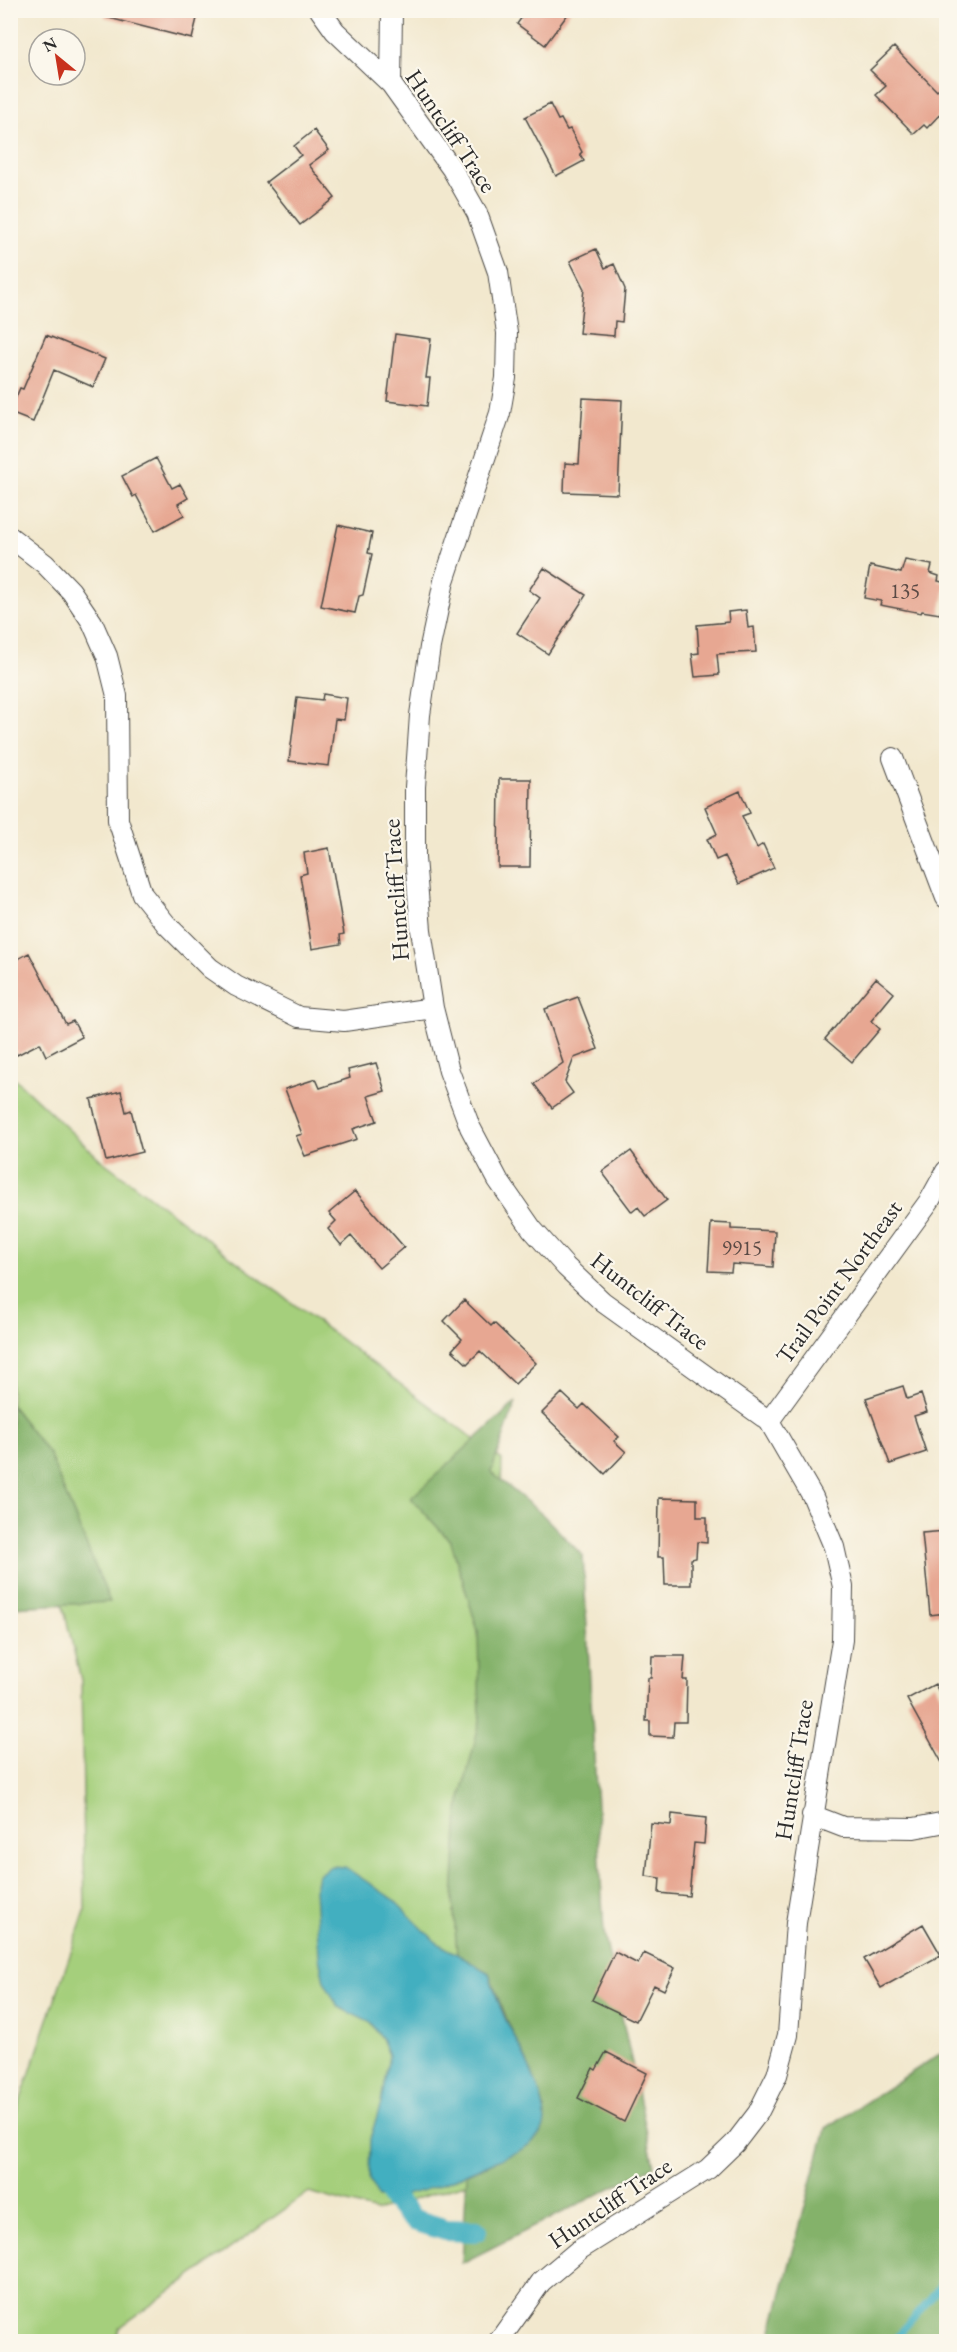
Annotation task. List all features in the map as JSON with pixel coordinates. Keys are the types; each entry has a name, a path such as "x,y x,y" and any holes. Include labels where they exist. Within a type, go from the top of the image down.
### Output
{"street":[{"name":"Huntcliff Trace","path":"320,10 335,31 391,84 452,169 477,213 498,272 507,333 506,378 500,413 444,581 429,647 420,715 415,787 415,858 421,930 433,1008 449,1071 470,1127 498,1180 532,1229 566,1267 603,1302 769,1421 813,1497 834,1547 843,1587 842,1640 796,1923 788,2034 777,2075 758,2113 735,2143 708,2169 579,2250 541,2282 498,2342"},
{"path":"391,84 392,10"},
{"path":"10,537 45,564 71,591 92,622 107,656 117,696 118,820 142,894 166,924 210,968 236,986 299,1017 345,1022 433,1008"},
{"path":"893,758 946,898"},
{"name":"Trail Point Northeast","path":"769,1421 930,1200 946,1171"},
{"path":"812,1815 843,1827 914,1828 946,1822"}],"green space":[{"path":"11,1075 101,1160 502,1460 487,1939 553,2118 494,2175 376,2211 309,2192 119,2328 116,2341 11,2341 11,2128 85,1911 81,1680 16,1412 11,1405"},
{"path":"516,1402 491,1472 543,1515 583,1556 604,1933 654,2166 462,2263 467,2174 498,2160 545,2110 489,1973 457,1955 453,1900 458,1810 480,1721 478,1631 451,1542 411,1498"},
{"path":"11,1405 49,1454 110,1602 11,1607"},
{"path":"946,2050 946,2341 769,2341 826,2128"}],"water":[{"path":"331,1866 345,1867 394,1900 436,1942 489,1973 502,2011 532,2074 544,2107 545,2121 542,2131 524,2148 433,2187 406,2195 379,2198 369,2180 370,2139 381,2103 389,2055 382,2038 369,2022 338,2007 324,1981 319,1957 315,1890 318,1875"}],"building":[{"path":"106,10 199,10 192,39 105,17"},
{"path":"527,10 571,10 545,45 517,24"},
{"path":"894,47 937,91 946,82 946,108 927,128 924,125 914,134 876,95 886,86 870,70"},
{"path":"550,104 558,120 561,119 567,130 570,129 584,161 556,176 525,117"},
{"path":"314,130 329,150 309,165 335,198 300,225 266,182 301,155 294,146"},
{"path":"596,249 605,268 614,264 625,289 622,322 615,321 614,336 579,333 584,289 570,261"},
{"path":"395,334 431,339 426,378 430,378 427,406 387,401"},
{"path":"46,335 105,359 93,387 54,370 33,422 10,413 10,411 20,388 23,389"},
{"path":"583,398 622,400 618,494 564,492 565,463 579,464"},
{"path":"156,458 172,488 180,484 188,498 178,504 184,515 155,531 136,495 133,497 122,476"},
{"path":"338,525 372,533 368,553 372,554 363,595 359,596 355,613 321,606"},
{"path":"905,560 932,565 930,573 939,576 938,581 946,583 940,614 922,611 921,613 880,605 881,601 864,598 870,566 901,573"},
{"path":"544,568 586,595 548,654 517,633 540,598 529,590"},
{"path":"746,610 748,628 754,627 756,652 717,654 719,675 695,677 692,654 699,653 697,625 729,622 728,612"},
{"path":"323,694 347,698 344,720 335,719 329,766 289,761 297,697 322,700"},
{"path":"499,779 531,779 530,867 498,867"},
{"path":"740,791 750,813 742,816 757,848 763,844 774,868 739,884 725,856 716,860 707,839 717,834 705,807"},
{"path":"329,848 344,934 340,935 341,944 312,949 300,875 307,873 304,853"},
{"path":"29,953 66,1024 73,1021 82,1037 46,1056 40,1043 17,1055 10,1043 10,963"},
{"path":"876,978 894,993 871,1021 880,1029 852,1062 825,1039"},
{"path":"578,997 598,1049 574,1058 565,1082 573,1093 552,1108 534,1084 563,1063 545,1009"},
{"path":"376,1063 385,1091 368,1096 377,1121 353,1129 357,1139 305,1156 296,1136 302,1134 285,1089 316,1079 320,1088 350,1078 348,1070"},
{"path":"121,1091 126,1112 131,1110 142,1152 106,1161 91,1099"},
{"path":"631,1151 667,1200 645,1216 638,1207 632,1212 602,1172"},
{"path":"355,1191 404,1247 379,1268 351,1236 341,1245 328,1229 336,1221 329,1213"},
{"path":"711,1223 731,1224 731,1229 775,1231 773,1267 732,1264 731,1272 708,1271"},
{"path":"464,1300 491,1326 494,1323 536,1363 515,1384 480,1351 467,1364 452,1350 462,1339 444,1321"},
{"path":"903,1386 907,1399 921,1394 927,1412 914,1416 926,1452 890,1464 866,1398"},
{"path":"562,1393 579,1409 584,1404 619,1437 614,1441 626,1452 605,1474 542,1413"},
{"path":"659,1498 697,1499 697,1517 707,1517 707,1543 697,1542 696,1558 691,1559 691,1585 665,1585 664,1557 658,1557"},
{"path":"946,1531 946,1613 930,1615 922,1533"},
{"path":"652,1656 685,1656 683,1680 687,1680 686,1722 674,1722 673,1737 650,1736 650,1721 646,1721 648,1678 651,1678"},
{"path":"935,1684 946,1706 946,1770 907,1699"},
{"path":"672,1814 706,1818 704,1844 694,1843 689,1896 659,1893 660,1878 646,1876 651,1823 671,1825"},
{"path":"923,1924 941,1955 881,1988 864,1959"},
{"path":"615,1952 638,1964 644,1953 675,1968 664,1990 654,1985 636,2021 592,2000"},
{"path":"606,2052 647,2073 624,2122 578,2098 593,2068 596,2070"}],"waterway":[{"path":"392,2198 414,2220 446,2230 476,2231"},
{"path":"892,2342 931,2298 946,2277"}]}
